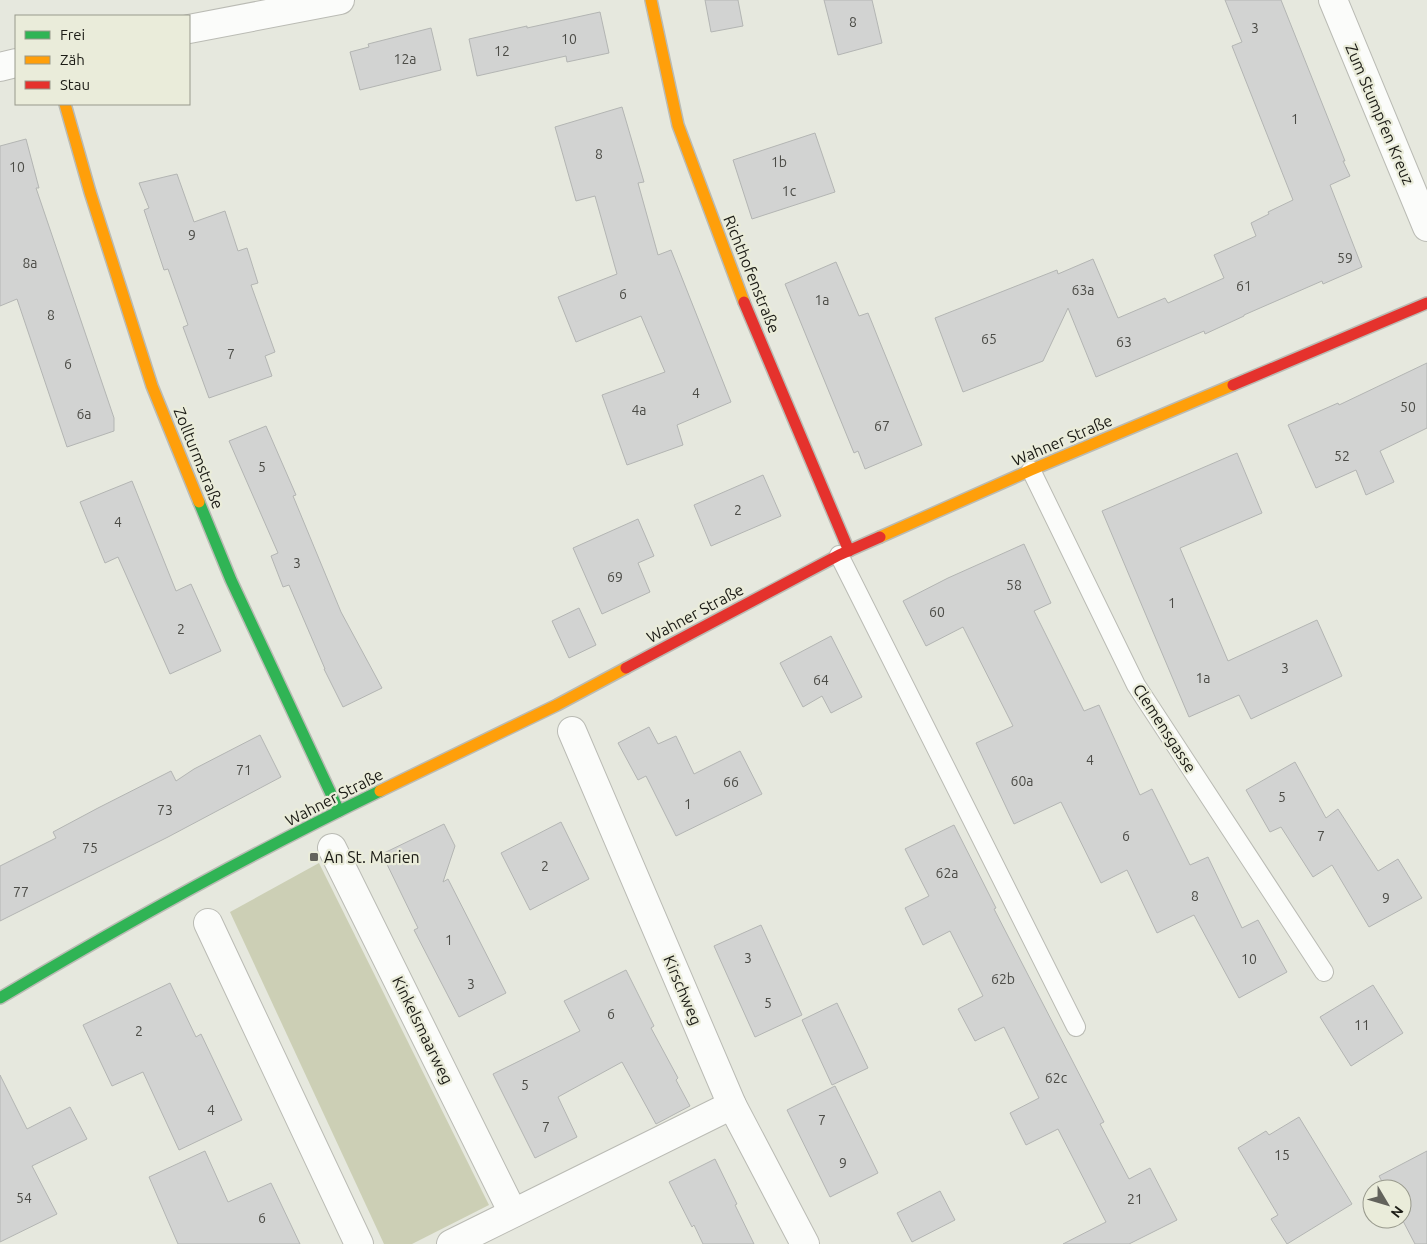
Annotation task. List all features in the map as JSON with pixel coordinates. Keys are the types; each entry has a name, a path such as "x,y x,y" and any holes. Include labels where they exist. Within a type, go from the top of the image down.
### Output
{"street":[{"path":"190,29 340,0"},
{"name":"Richthofenstraße","path":"651,0 678,125 734,278 844,553"},
{"name":"Zum Stumpfen Kreuz","path":"1332,0 1427,227"},
{"path":"0,67 15,63"},
{"name":"Zollturmstraße","path":"65,105 90,192 152,386 231,580 339,811"},
{"name":"Wahner Straße","path":"0,998 101,938 339,811 557,705 844,553 1031,470 1427,303"},
{"name":"Kirschweg","path":"572,731 732,1105 805,1244"},
{"name":"Kinkelsmaarweg","path":"332,848 513,1212"},
{"path":"208,923 359,1244"},
{"path":"451,1244 732,1105"}],"lane":[{"name":"Clemensgasse","path":"1031,470 1136,685 1324,972"},
{"path":"844,553 1076,1026"}],"green space":[{"path":"319,863 489,1205 412,1244 384,1244 230,912"}],"building":[{"path":"705,0 738,0 743,26 711,32"},
{"path":"824,0 872,0 882,43 838,55"},
{"path":"1225,0 1281,0 1350,176 1330,185 1362,267 1323,284 1322,281 1205,334 1204,331 1096,377 1068,308 1043,361 963,392 935,318 1057,270 1058,274 1093,259 1118,318 1165,298 1168,303 1224,278 1214,255 1256,236 1251,223 1293,200 1232,46 1242,42"},
{"path":"600,12 609,53 567,62 566,56 477,76 469,39"},
{"path":"431,28 441,70 360,90 350,52 369,47 368,44"},
{"path":"622,107 644,182 638,183 658,255 671,250 731,402 677,425 683,445 627,465 602,395 665,372 641,316 576,342 558,297 617,274 595,196 576,201 555,127"},
{"path":"815,133 835,192 752,219 733,160"},
{"path":"26,139 39,188 36,188 114,418 114,431 67,447 17,299 0,306 0,146"},
{"path":"177,174 194,222 225,211 238,251 247,248 258,283 251,285 275,352 265,356 272,376 209,398 183,327 188,325 168,269 164,270 144,210 149,208 139,183"},
{"path":"836,262 859,316 868,313 922,445 865,469 858,451 854,453 785,284"},
{"path":"1427,363 1427,428 1380,451 1394,482 1366,495 1356,470 1316,488 1288,425 1338,403 1339,405"},
{"path":"266,426 296,495 293,496 341,612 382,688 343,707 324,669 289,585 283,587 271,556 278,553 229,441"},
{"path":"1237,453 1262,513 1180,548 1228,661 1317,620 1342,676 1251,719 1239,695 1189,717 1102,511"},
{"path":"763,475 781,516 711,546 694,505"},
{"path":"132,481 176,591 191,584 221,651 170,674 118,557 105,563 80,502"},
{"path":"638,519 654,556 638,563 650,592 602,614 573,548"},
{"path":"1024,544 1051,603 1034,611 1084,711 1099,705 1140,795 1152,789 1190,865 1208,857 1242,928 1258,920 1287,972 1239,998 1194,915 1157,933 1127,870 1101,883 1061,802 1014,824 976,743 1013,726 963,627 926,646 903,601 948,578"},
{"path":"579,608 596,645 569,658 552,621"},
{"path":"831,636 862,697 831,713 822,696 803,707 780,663"},
{"path":"649,727 658,744 676,736 694,774 740,751 762,794 676,836 646,776 638,780 618,743"},
{"path":"260,735 281,777 168,837 0,921 0,866 56,838 53,832 171,771 176,781 194,769"},
{"path":"1295,762 1326,818 1338,809 1378,871 1398,859 1422,898 1369,927 1332,865 1313,877 1281,827 1270,832 1246,790"},
{"path":"561,822 589,879 530,910 501,853"},
{"path":"444,824 455,846 443,882 448,879 506,993 459,1017 414,930 418,928 382,854"},
{"path":"954,825 996,908 994,909 1104,1122 1100,1124 1129,1179 1150,1168 1177,1220 1129,1244 1063,1244 1106,1222 1058,1129 1026,1145 1010,1113 1039,1098 1004,1027 975,1041 958,1009 983,996 950,931 923,945 905,908 929,896 905,849"},
{"path":"761,925 802,1015 755,1037 714,946"},
{"path":"626,970 654,1026 651,1028 678,1078 676,1080 690,1106 656,1124 622,1062 558,1097 577,1137 535,1158 493,1074 580,1031 564,1001"},
{"path":"170,983 196,1037 201,1034 242,1120 179,1150 143,1072 112,1086 83,1025"},
{"path":"1373,985 1403,1033 1351,1066 1320,1017"},
{"path":"837,1003 868,1068 832,1085 802,1020"},
{"path":"0,1075 27,1129 70,1107 87,1139 32,1166 57,1214 0,1242"},
{"path":"835,1086 878,1173 830,1197 787,1110"},
{"path":"1299,1117 1352,1204 1287,1244 1271,1219 1278,1215 1238,1148 1266,1131 1269,1135"},
{"path":"205,1151 228,1202 271,1183 300,1244 178,1244 149,1177"},
{"path":"1427,1151 1427,1244 1415,1244 1407,1229 1412,1229 1412,1179 1381,1179 1379,1176"},
{"path":"715,1159 754,1244 703,1244 669,1182"},
{"path":"940,1191 955,1220 912,1242 897,1213"}],"traffic: fast":[{"path":"199,502 231,580 339,811"},
{"path":"0,998 188,890 380,791"}],"traffic: slow":[{"path":"651,0 678,125 744,302"},
{"path":"65,105 90,192 152,386 199,502"},
{"path":"880,537 1031,470 1233,385"},
{"path":"380,791 557,705 626,668"}],"traffic: jam":[{"path":"744,302 849,551"},
{"path":"1233,385 1427,303"},
{"path":"626,668 839,555 880,537"}],"place":[{"name":"An St. Marien","path":"314,857"}]}
